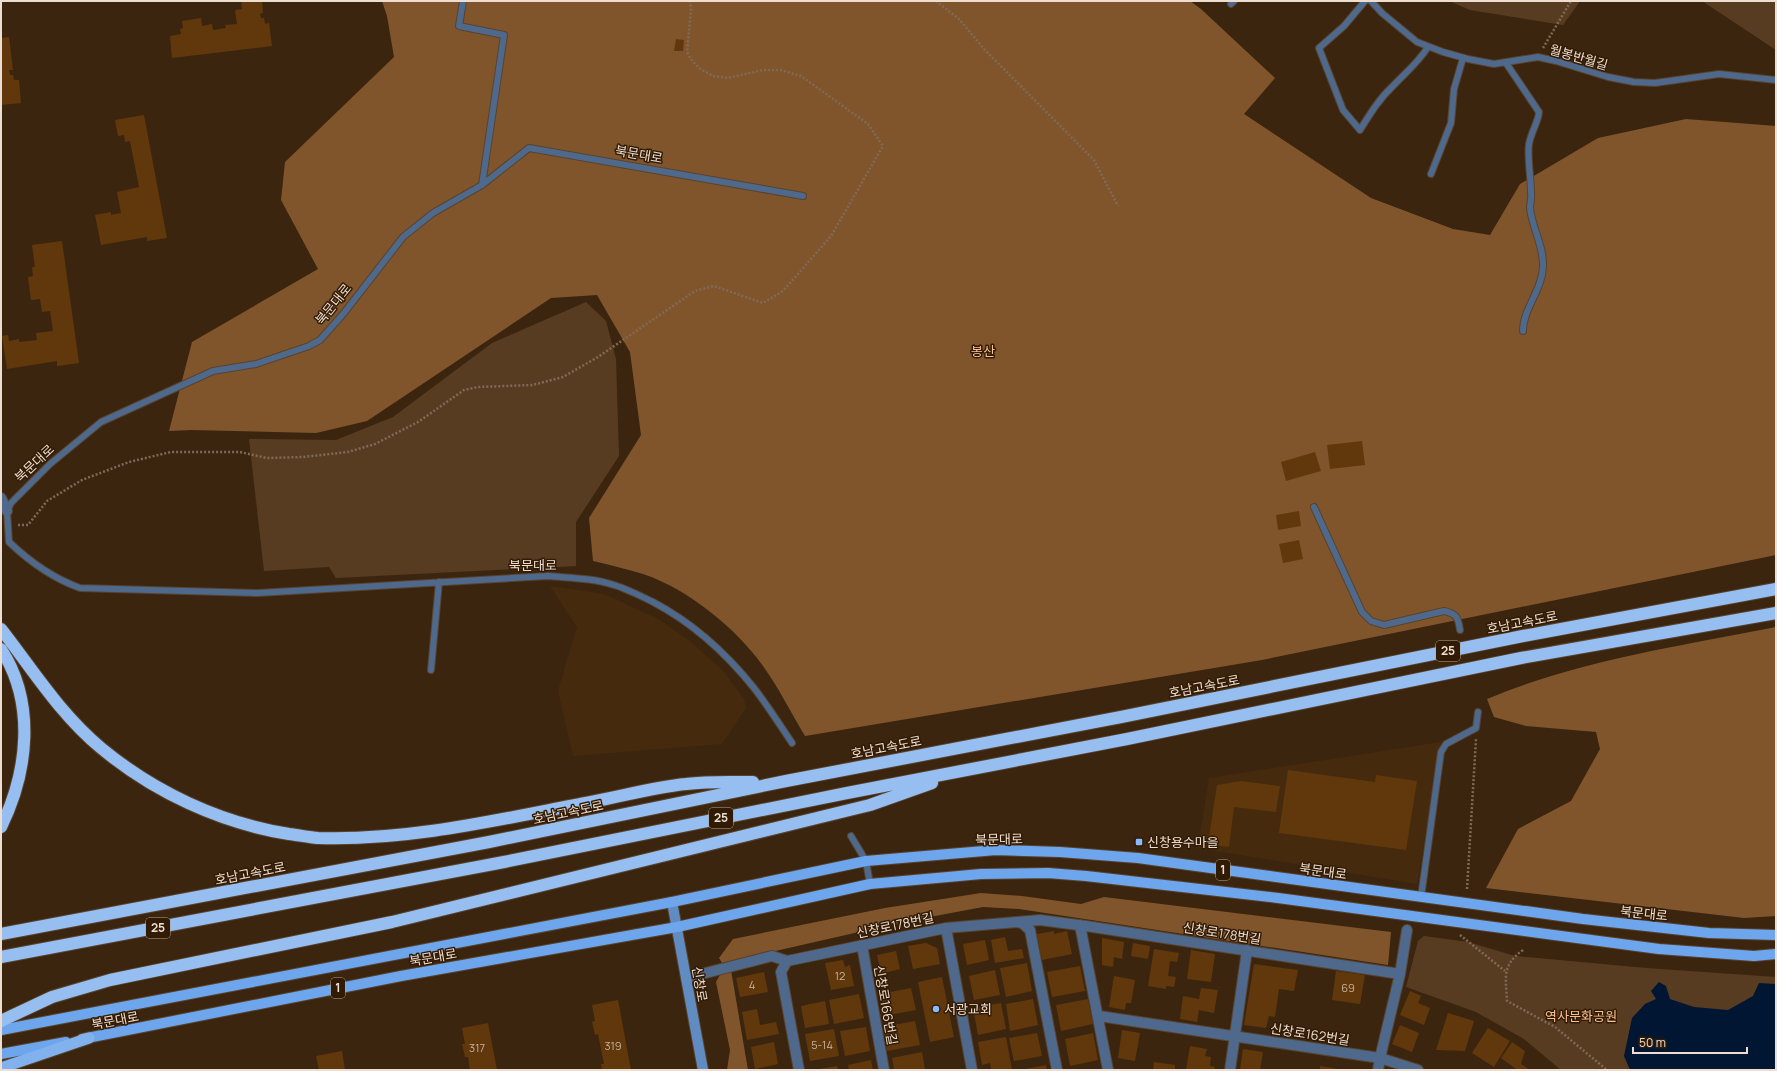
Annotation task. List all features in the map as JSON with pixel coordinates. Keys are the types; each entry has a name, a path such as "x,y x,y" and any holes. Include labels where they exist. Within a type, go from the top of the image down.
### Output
{"highway":[{"name":"호남고속도로","path":"1,934 489,842 786,781 1128,715 1523,636 1776,589"},
{"name":"25","path":"1,956 504,862 847,792 965,771 1127,739 1521,658 1776,613"},
{"path":"1,630 64,712 99,747 134,773 169,795 212,813 263,830 316,838 388,837 473,824 686,784 786,781"},
{"path":"1,648 15,678 23,709 26,741 21,774 10,809 1,827"},
{"path":"1,1021 52,997 110,980 392,922 870,805 965,771"},
{"path":"1,1068 88,1038"}],"main road":[{"name":"북문대로","path":"1,1030 672,902 866,861 996,850 1138,858 1583,919 1709,933 1776,935"},
{"name":"북문대로","path":"1,1054 401,976 677,927 870,884 981,874 1048,873 1278,898 1659,949 1754,956 1776,954"},
{"name":"신창로","path":"672,902 703,1070"}],"street":[{"path":"1,498 7,511"},
{"name":"신창로178번길","path":"787,961 946,928 1040,920 1400,974"},
{"path":"1016,922 1022,923 1030,930 1057,1070"},
{"path":"1080,925 1099,1016 1108,1070"},
{"path":"946,928 972,1070"},
{"path":"1378,1070 1400,974 1407,930"},
{"name":"신창로166번길","path":"862,946 884,1070"},
{"path":"1230,1070 1247,950"},
{"path":"686,978 772,956 787,961 781,972 799,1070"},
{"name":"신창로162번길","path":"1099,1016 1235,1035 1380,1058 1418,1070"}],"lane":[{"path":"463,1 459,26 504,35 482,185"},
{"path":"1365,1 1344,26 1319,48 1343,110 1360,130 1378,102 1410,70 1428,47"},
{"name":"월봉반월길","path":"1371,1 1417,42 1463,58 1494,64 1538,58 1608,77 1634,82 1654,83 1719,74 1776,80"},
{"path":"1430,174 1451,123 1454,89 1463,58"},
{"path":"1506,63 1539,112 1538,122 1529,144 1532,196 1530,206 1532,219 1541,249 1543,267 1538,288 1523,322 1523,331"},
{"name":"북문대로","path":"792,744 755,688 714,644 692,625 671,612 614,585 589,580 548,576 258,592 80,588 51,575 21,553 9,542 7,511 11,503 50,464 101,422 214,371 256,364 309,346 320,340 344,314 403,237 433,214 482,185 529,148 803,196"},
{"path":"1314,507 1362,612 1371,621 1384,625 1444,611 1453,613 1458,619 1460,630"},
{"path":"432,670 439,582"},
{"path":"1421,897 1441,752 1446,744 1476,728 1478,712"},
{"path":"851,836 866,861 870,884"}],"path":[{"path":"9,525 28,525 47,501 82,480 129,462 171,452 240,452 268,458 303,457 341,453 362,448 375,444 418,422 464,390 478,387 532,385 563,377 598,357 695,291 714,286 763,303 783,291 831,236 883,146 868,124 801,76 781,70 763,70 728,78 712,76 699,68 687,52 691,9 690,1"},
{"path":"936,1 960,19 984,48 1094,160 1118,206"},
{"path":"1538,58 1572,1"},
{"path":"1467,889 1476,728"},
{"path":"1460,935 1505,971"},
{"path":"1523,950 1515,956 1505,971 1507,1001 1556,1027 1607,1070"}],"shaded area":[{"path":"550,586 604,594 658,619 690,641 724,672 744,699 746,708 722,744 573,756 558,691 577,627"},
{"path":"1441,742 1417,884 1198,848 1209,778"}],"green space":[{"name":"봉산","path":"382,1 1190,1 1201,9 1275,78 1244,114 1371,198 1453,229 1490,235 1520,184 1598,138 1686,119 1776,126 1776,555 1262,660 805,736 780,692 763,666 739,638 710,611 677,589 660,581 637,572 593,561 589,518 641,435 630,352 597,295 551,298 367,421 316,433 191,430 169,431 192,342 318,269 281,200 285,162 394,57 387,16"},
{"path":"1449,1 1580,1 1563,25 1470,10"},
{"path":"1702,1 1776,1 1776,50"},
{"path":"586,302 606,321 616,359 619,456 576,522 576,566 336,578 329,567 264,571 249,439 336,440 393,417 492,343"},
{"path":"1776,627 1776,916 1744,918 1486,888 1518,829 1571,801 1600,749 1596,732 1526,726 1494,717 1487,699 1557,674 1629,656"},
{"path":"981,893 1022,896 1081,904 1104,897 1391,932 1388,965 1019,909 983,907 903,922 722,963 719,958 733,939 885,908"},
{"name":"역사문화공원","path":"1424,936 1468,942 1515,956 1646,968 1776,977 1776,1070 1561,1070 1524,1039 1476,1012 1406,987 1418,941"},
{"path":"731,970 748,1070 727,1070 730,1050 716,982 721,973"}],"water":[{"path":"1659,982 1666,986 1670,999 1694,1007 1728,1010 1753,996 1759,983 1776,984 1776,1070 1630,1070 1624,1056 1632,1018 1645,1004 1656,999 1651,991"}],"building":[{"path":"241,1 262,1 263,13 260,14 261,18 264,18 265,24 269,23 272,46 172,58 170,36 181,34 180,29 183,28 182,21 201,18 202,26 212,24 213,30 226,28 225,25 237,24 235,10 242,9"},
{"path":"9,37 13,70 9,70 10,75 13,75 14,80 19,80 21,103 1,105 1,38"},
{"path":"676,39 684,40 683,51 674,51"},
{"path":"144,115 167,238 147,241 147,237 101,245 95,215 111,212 111,215 121,213 117,192 139,187 130,141 125,142 124,135 118,136 115,120"},
{"path":"62,241 79,363 57,366 57,361 7,369 2,336 8,335 9,341 19,339 19,342 37,340 36,333 53,331 50,311 42,312 40,299 31,300 28,277 33,276 32,267 35,267 32,245"},
{"path":"1362,441 1365,465 1330,469 1327,445"},
{"path":"1315,452 1321,471 1286,481 1281,462"},
{"path":"1299,511 1301,526 1278,530 1276,515"},
{"path":"1299,540 1303,559 1283,563 1279,544"},
{"path":"1288,770 1375,782 1376,775 1417,781 1406,850 1279,833"},
{"path":"1241,781 1280,786 1276,812 1234,807 1229,847 1208,844 1217,785"},
{"path":"1054,931 1054,934 1067,931 1072,954 1042,960 1037,934"},
{"path":"1005,937 1008,951 1022,949 1024,958 995,963 991,940"},
{"path":"1102,938 1124,942 1122,959 1114,957 1113,967 1102,965"},
{"path":"985,940 989,960 967,965 963,944"},
{"path":"926,943 937,948 940,964 913,969 908,946"},
{"path":"1133,943 1150,946 1148,959 1131,956"},
{"path":"1154,949 1179,953 1177,962 1170,961 1168,976 1176,977 1174,987 1166,986 1166,989 1148,986"},
{"path":"1191,950 1215,954 1211,982 1187,979"},
{"path":"896,951 900,969 881,974 877,955"},
{"path":"843,960 845,967 850,965 854,986 831,990 825,963"},
{"path":"1027,963 1032,991 1006,997 1000,968"},
{"path":"1254,964 1298,970 1294,991 1279,989 1275,1017 1269,1016 1266,1028 1244,1025"},
{"path":"1080,966 1085,991 1052,997 1047,972"},
{"path":"995,970 1000,995 974,1000 969,976"},
{"path":"1336,971 1365,975 1360,1004 1332,1000"},
{"path":"764,972 768,992 740,997 736,978"},
{"path":"1114,976 1135,980 1131,1003 1126,1003 1125,1010 1109,1007"},
{"name":"서광교회","path":"942,977 954,1037 930,1042 918,982"},
{"path":"911,988 916,1010 884,1016 880,994"},
{"path":"1201,988 1218,990 1214,1013 1199,1010 1197,1022 1180,1019 1183,996 1199,999"},
{"path":"1410,991 1421,996 1418,1003 1430,1008 1424,1025 1400,1015"},
{"path":"859,994 864,1018 834,1024 829,1000"},
{"path":"1033,999 1038,1025 1010,1031 1006,1004"},
{"path":"1088,999 1093,1024 1061,1031 1056,1005"},
{"path":"618,1000 631,1070 602,1070 601,1064 604,1064 598,1034 595,1035 592,1022 595,1021 592,1005"},
{"path":"825,1001 829,1024 805,1028 801,1006"},
{"path":"1001,1003 1006,1029 978,1035 973,1008"},
{"path":"757,1009 760,1025 776,1022 779,1034 747,1040 742,1012"},
{"path":"1448,1013 1474,1021 1465,1051 1436,1050"},
{"path":"915,1021 920,1045 887,1051 883,1027"},
{"path":"488,1023 497,1070 470,1070 468,1057 465,1057 462,1044 465,1044 462,1028"},
{"path":"1400,1025 1419,1033 1412,1052 1392,1044"},
{"path":"866,1027 870,1051 845,1056 840,1031"},
{"path":"1488,1028 1510,1041 1494,1067 1472,1053"},
{"path":"834,1029 839,1056 810,1061 805,1034"},
{"path":"1122,1030 1140,1033 1135,1061 1118,1058"},
{"path":"1037,1033 1042,1056 1014,1061 1009,1038"},
{"path":"1093,1033 1098,1060 1070,1066 1065,1039"},
{"path":"1006,1037 1012,1070 988,1070 991,1069 990,1063 982,1065 978,1042"},
{"path":"774,1042 778,1064 755,1069 751,1047"},
{"path":"1512,1042 1525,1051 1521,1064 1530,1070 1515,1070 1516,1069 1501,1058"},
{"path":"1190,1046 1207,1049 1205,1056 1211,1057 1210,1066 1215,1067 1214,1070 1186,1070"},
{"path":"1243,1049 1263,1052 1260,1070 1240,1070"},
{"path":"342,1051 345,1070 319,1070 316,1056"},
{"path":"922,1052 925,1070 894,1070 892,1058"},
{"path":"871,1060 873,1070 849,1070 848,1065"},
{"path":"1154,1062 1175,1065 1175,1070 1153,1070"},
{"path":"1046,1065 1047,1070 1025,1070 1025,1069"},
{"path":"837,1066 838,1070 819,1070 819,1069"},
{"path":"1320,1066 1338,1069 1338,1070 1320,1070"}],"place":[{"name":"신창용수마을","path":"1139,842"},
{"name":"서광교회","path":"936,1009"}]}
